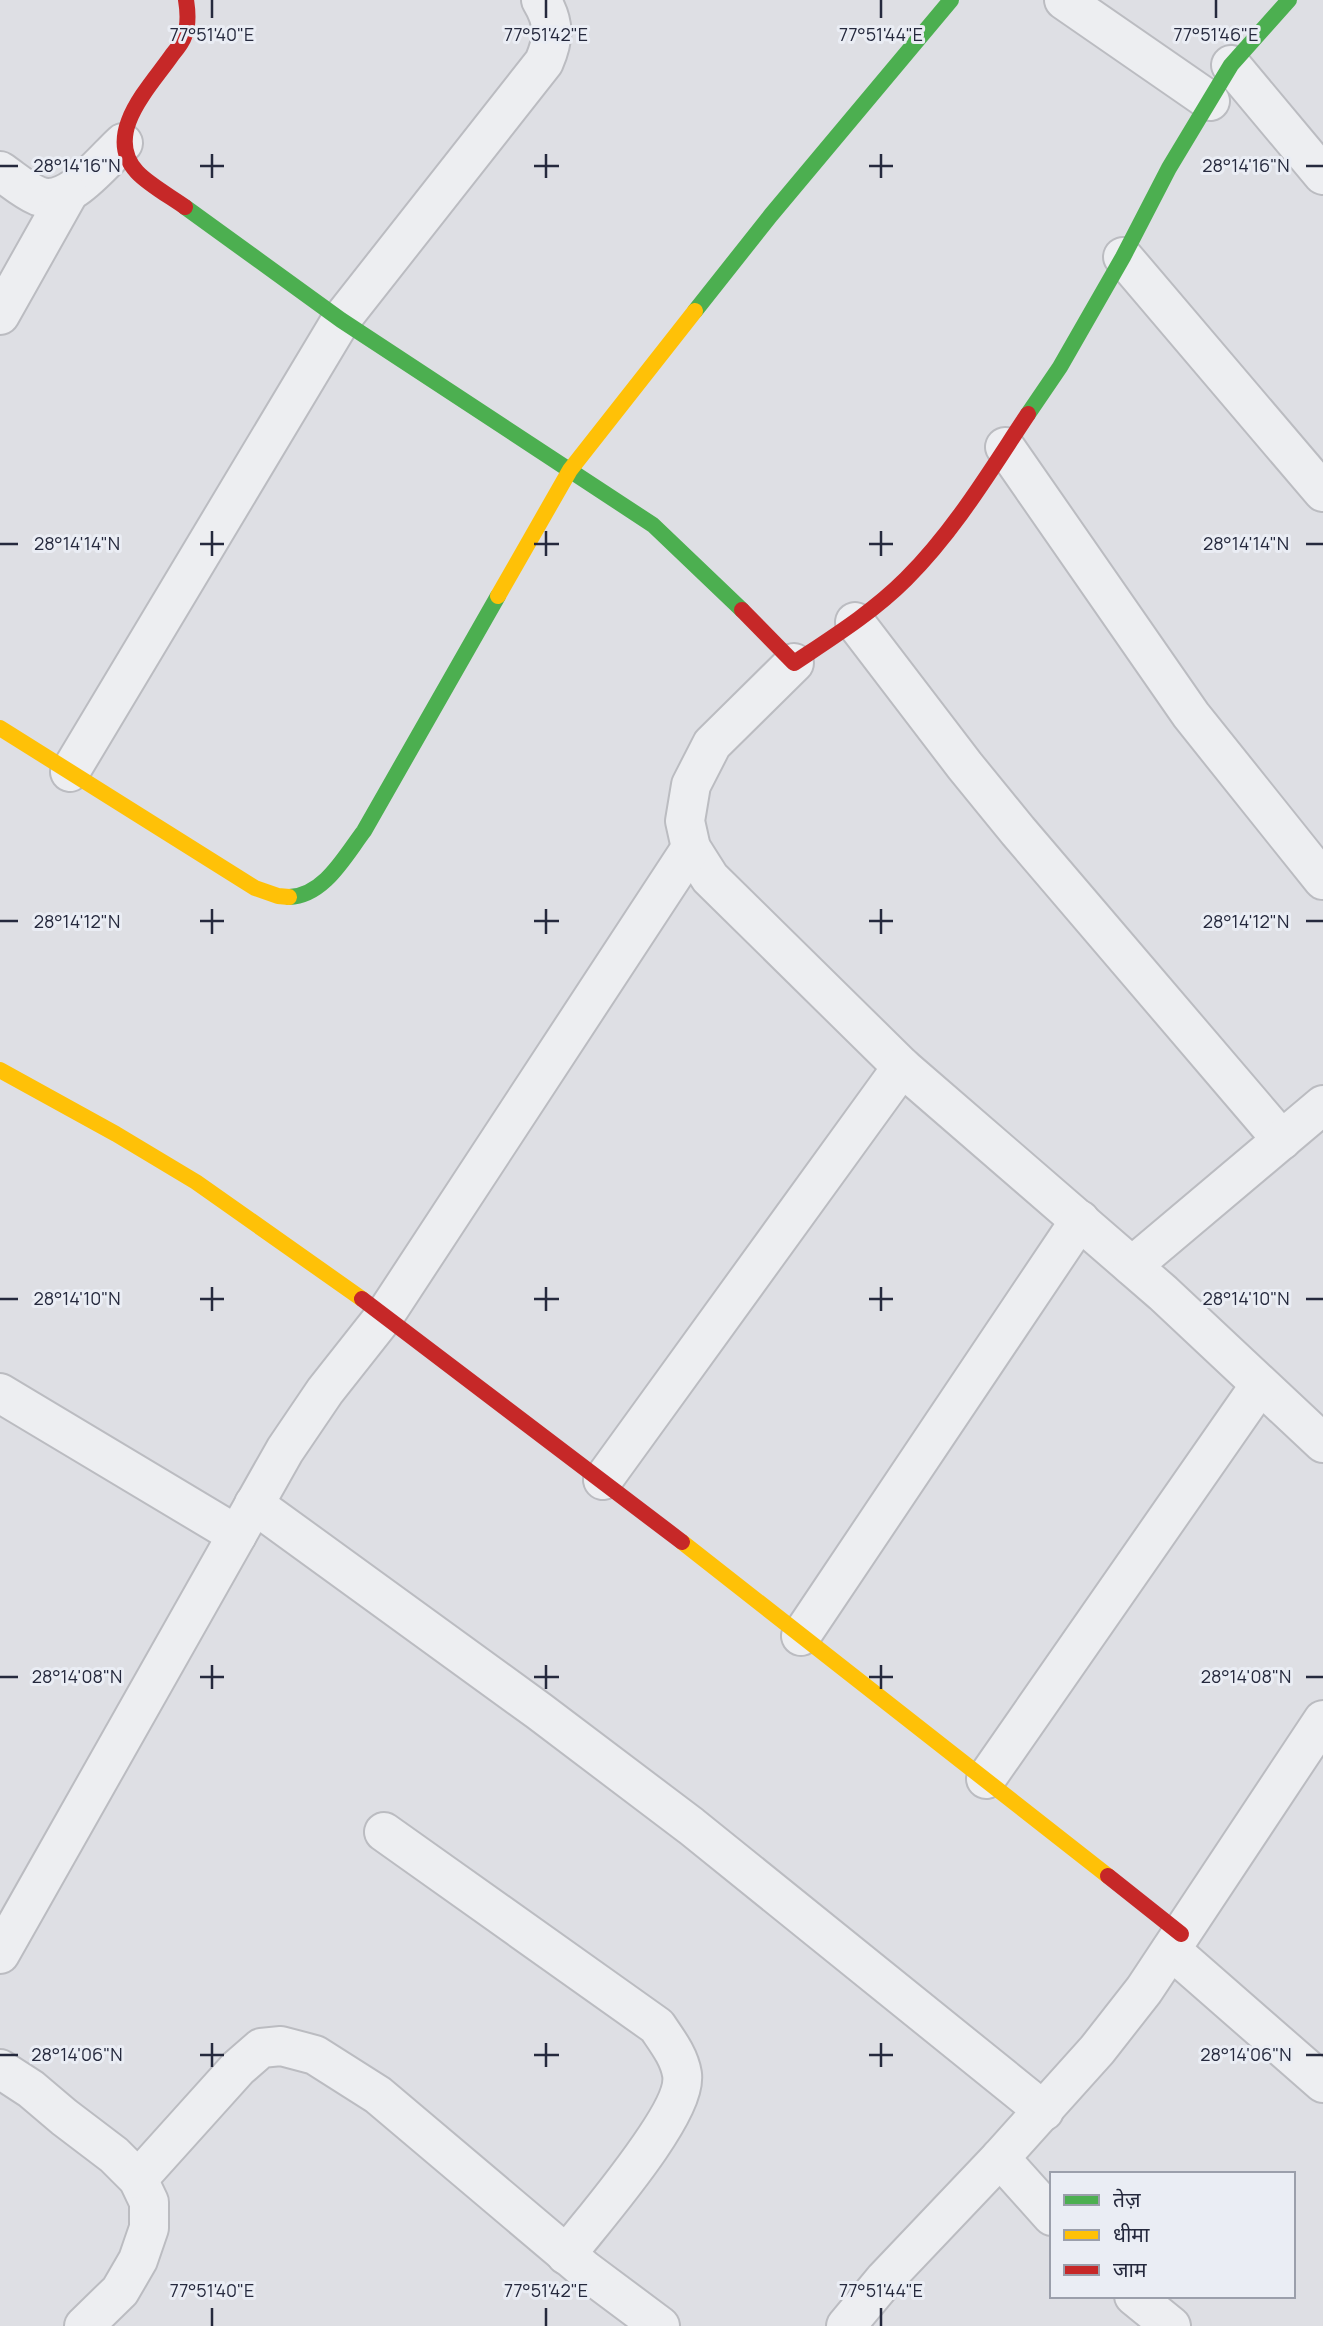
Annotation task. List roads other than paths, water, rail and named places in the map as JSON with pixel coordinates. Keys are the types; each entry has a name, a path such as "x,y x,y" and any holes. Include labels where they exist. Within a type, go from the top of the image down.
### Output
{"street":[{"path":"70,772 341,320 544,62 552,43 551,19 541,0"},
{"path":"0,728 255,888 282,897 305,895 324,881 364,831 570,470 771,215 951,0"},
{"path":"1064,0 1210,101"},
{"path":"1289,0 1231,65 1169,168 1123,257 1060,367 958,519 906,579 855,622 794,663 712,744 691,785 685,821 691,848 710,878 902,1067 1132,1266 1260,1385 1320,1434"},
{"path":"191,5 184,38 132,113 123,143 137,173 341,320 653,525 794,663"},
{"path":"1231,65 1323,175"},
{"path":"0,315 68,194 123,143"},
{"path":"0,171 38,196 52,199 68,194"},
{"path":"1123,257 1323,492"},
{"path":"1005,447 1191,715 1323,880"},
{"path":"855,622 1018,831 1282,1140"},
{"path":"0,1954 285,1450 325,1391 385,1315 691,848"},
{"path":"603,1480 902,1067"},
{"path":"0,1070 116,1134 195,1182 385,1315 603,1480 986,1779 1176,1942 1323,2083"},
{"path":"1132,1266 1323,1105"},
{"path":"802,1636 1080,1220"},
{"path":"986,1779 1260,1385"},
{"path":"0,1393 245,1520 539,1711 691,1826 1044,2110"},
{"path":"847,2326 884,2278 1000,2158 1097,2050 1144,1990 1323,1720"},
{"path":"384,1832 657,2026 673,2049 682,2075 679,2098 662,2131 566,2255"},
{"path":"138,2179 238,2068 261,2048 281,2046 315,2055 378,2095 566,2255 660,2326"},
{"path":"0,2069 31,2089 114,2155 138,2179 149,2202 149,2228 138,2260 120,2291 84,2326"},
{"path":"1000,2158 1050,2214"},
{"path":"1136,2298 1171,2326"}]}
